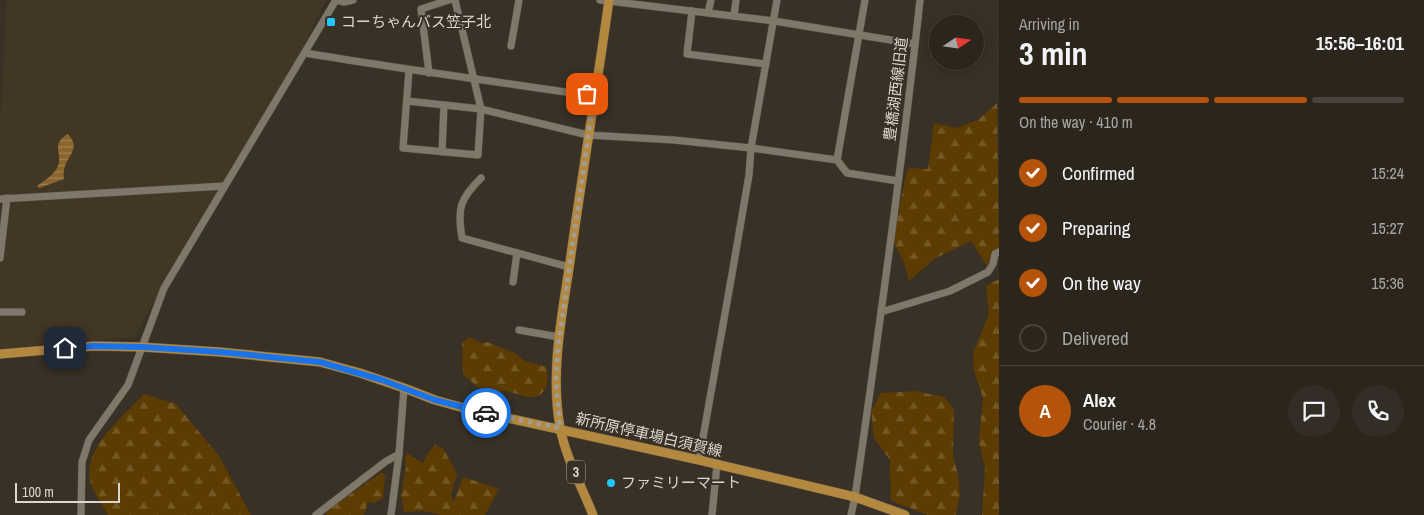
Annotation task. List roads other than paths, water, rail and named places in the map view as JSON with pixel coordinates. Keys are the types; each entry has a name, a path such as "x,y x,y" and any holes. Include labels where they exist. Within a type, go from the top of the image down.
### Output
{"main road":[{"name":"3","path":"593,515 560,428 556,380 559,338 606,1"},
{"name":"新所原停車場白須賀線","path":"0,354 94,346 142,347 220,352 332,364 435,400 471,410 560,428 855,497 905,515"}],"street":[{"path":"81,515 82,462 89,440 128,385 164,288 336,0 344,2 353,0"},
{"path":"429,73 421,9 449,0"},
{"path":"409,70 403,148 478,155 481,109 455,0"},
{"path":"510,46 519,0"},
{"path":"708,13 711,0"},
{"path":"734,16 736,0"},
{"path":"699,460 749,175 750,148 777,0"},
{"path":"837,160 865,0"},
{"name":"豊橋湖西線旧道","path":"851,515 882,312 920,0"},
{"path":"606,1 661,4 692,11 774,21 915,44"},
{"path":"692,11 687,54 766,64"},
{"path":"305,53 429,73 594,96"},
{"path":"407,101 481,109 588,135 674,140 837,160 847,173 898,181"},
{"path":"442,152 444,105"},
{"path":"481,178 464,195 459,218 462,238 569,267"},
{"path":"0,258 3,199 224,186"},
{"path":"512,282 517,253"},
{"path":"882,312 950,291 988,272 997,253"},
{"path":"0,312 22,312"},
{"path":"519,330 559,338"},
{"path":"391,515 399,454 404,388"},
{"path":"316,515 385,462 399,454"},
{"path":"712,515 718,465"}],"place":[{"name":"コーちゃんバス笠子北","path":"331,22"},
{"name":"ファミリーマート","path":"611,483"}]}
